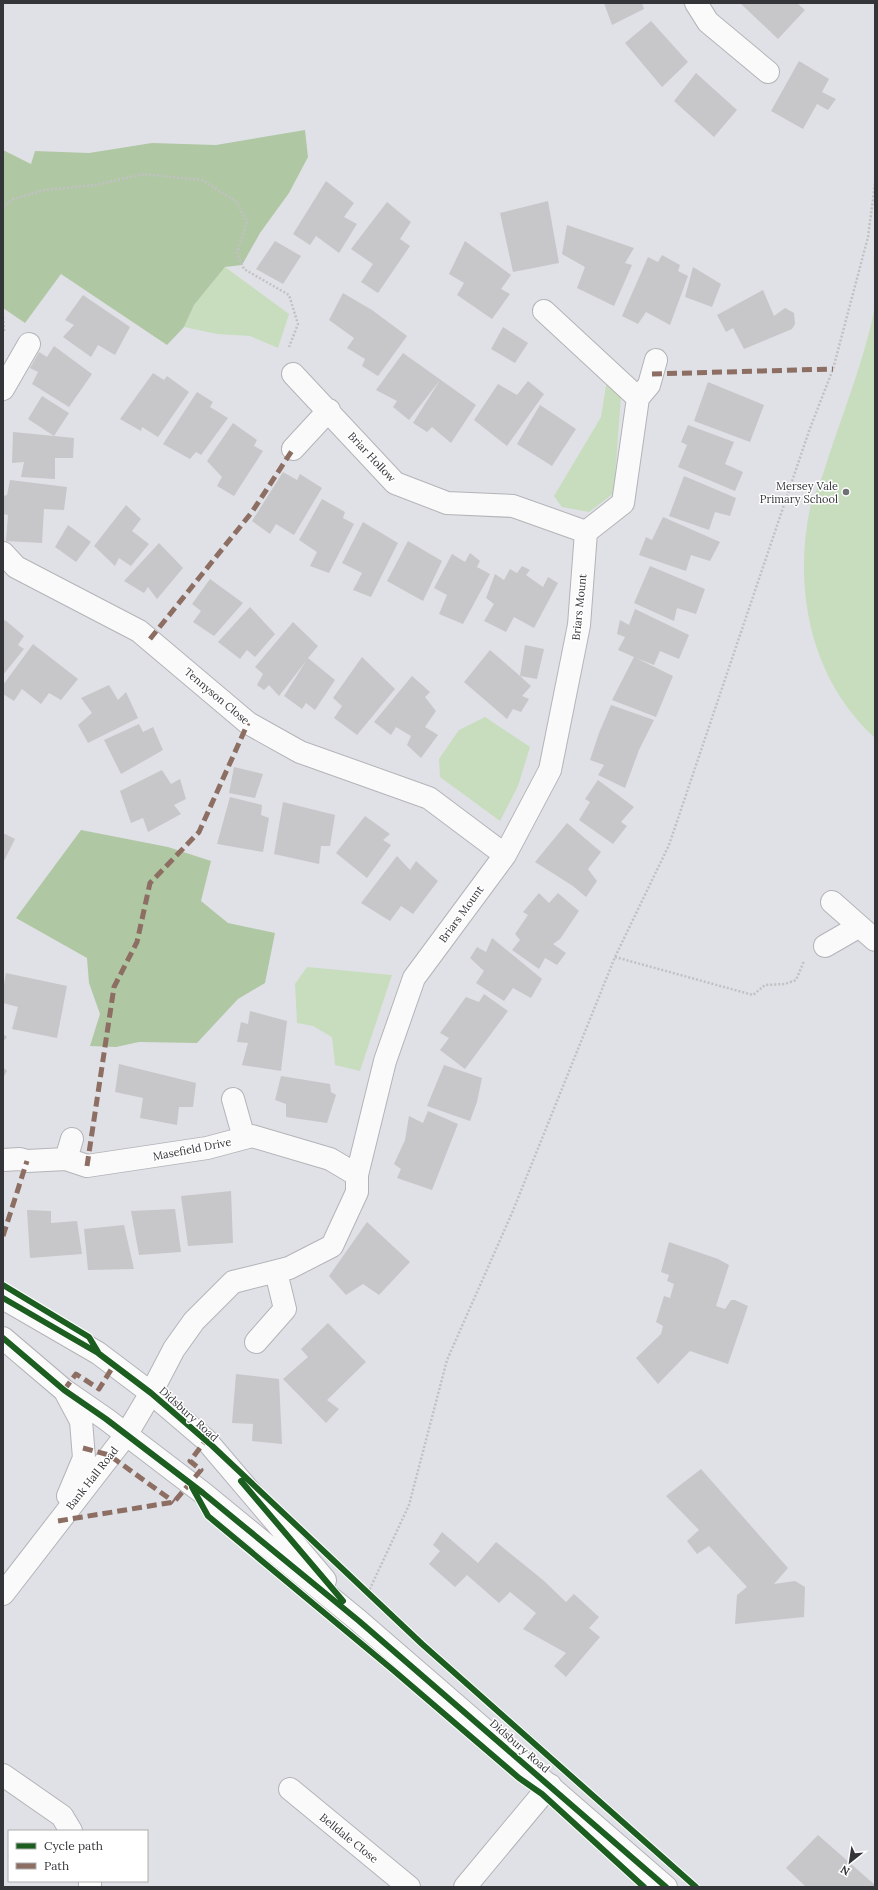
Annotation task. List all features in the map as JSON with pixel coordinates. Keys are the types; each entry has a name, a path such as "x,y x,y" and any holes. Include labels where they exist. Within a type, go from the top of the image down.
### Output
{"street":[{"path":"696,3 708,22 768,72"},
{"path":"544,312 638,398"},
{"path":"3,389 29,344"},
{"path":"586,532 623,503 638,398 648,386 656,360"},
{"name":"Briar Hollow","path":"293,374 329,410 395,483 447,503 513,506 586,532"},
{"path":"293,449 329,410"},
{"name":"Briars Mount","path":"150,1393 174,1349 194,1321 233,1282 289,1268 332,1246 357,1192 357,1174 385,1061 414,978 505,855 550,770 579,625 586,532"},
{"name":"Tennyson Close","path":"3,553 16,567 139,631 248,723 300,752 429,798 505,855"},
{"path":"832,902 867,933"},
{"path":"825,946 867,933"},
{"path":"233,1099 244,1138"},
{"name":"Masefield Drive","path":"12,1160 27,1161 66,1159 87,1166 207,1148 252,1136 330,1159 357,1174"},
{"path":"66,1159 72,1139"},
{"path":"256,1342 294,1309 276,1272"},
{"name":"Didsbury Road","path":"3,1298 98,1353 150,1393 206,1440 359,1621"},
{"name":"Didsbury Road","path":"3,1338 64,1390 202,1493 359,1621 666,1887"},
{"name":"Bank Hall Road","path":"58,1521 84,1458 81,1421 64,1390"},
{"name":"Didsbury Road","path":"126,1435 150,1393"},
{"name":"Bank Hall Road","path":"3,1594 126,1435"},
{"path":"3,1775 62,1816 70,1830"},
{"path":"465,1887 550,1785"},
{"name":"Belldale Close","path":"290,1790 409,1887"}],"path":[{"path":"3,207 13,199 45,190 96,185 144,174 202,180 237,202 247,222 237,253 244,269 289,295 298,324 288,352 293,374"},
{"path":"362,1588 370,1596 409,1505 447,1360 512,1213 615,957 669,845 806,439 833,369 868,237 875,184"},
{"path":"3,317 4,333"},
{"path":"615,957 753,995 765,985 785,984 796,980 802,965"}],"green space":[{"path":"305,130 308,157 289,193 260,233 242,265 225,267 194,305 184,327 167,345 61,274 25,323 3,308 3,150 31,164 35,151 89,153 152,143 216,145"},
{"name":"Mersey Vale Primary School","path":"875,247 875,299 874,264"},
{"path":"225,267 289,314 278,348 250,336 217,334 184,327 194,305"},
{"name":"Mersey Vale Primary School","path":"875,299 875,738 853,715 835,689 822,662 812,632 806,602 804,571 805,539 810,508 856,376 873,316"},
{"path":"606,385 621,396 614,493 589,512 562,507 554,496 601,417"},
{"path":"485,717 530,747 518,786 500,821 440,777 439,759 459,730"},
{"path":"81,830 168,847 211,861 201,901 228,923 275,933 265,983 238,999 197,1043 139,1042 116,1047 90,1046 100,1014 89,983 87,958 16,918"},
{"path":"307,967 392,975 360,1071 335,1065 332,1037 313,1026 297,1023 295,984"}],"building":[{"path":"604,3 642,3 644,9 612,25"},
{"path":"740,3 797,3 805,10 778,39"},
{"path":"651,21 688,62 662,87 625,43"},
{"path":"799,61 829,79 822,92 836,99 828,110 817,104 803,129 771,111"},
{"path":"696,73 737,110 714,137 674,101"},
{"path":"326,181 354,203 344,217 357,224 339,253 316,236 310,245 293,234"},
{"path":"548,201 559,263 513,272 500,213"},
{"path":"387,202 411,222 400,239 410,246 378,293 361,282 373,264 351,249"},
{"path":"567,225 634,248 625,263 632,265 614,306 577,288 585,267 562,254"},
{"path":"275,241 301,256 283,284 256,269"},
{"path":"465,241 511,275 501,289 510,294 492,319 457,295 464,283 449,274"},
{"path":"662,255 680,265 678,271 688,276 670,325 646,312 638,324 622,316 648,257 658,262"},
{"path":"693,267 721,284 712,307 685,297"},
{"path":"763,290 774,316 785,308 794,313 795,324 792,329 744,349 733,328 726,332 717,315"},
{"path":"343,293 372,310 407,336 378,376 362,366 365,359 347,348 354,338 329,320"},
{"path":"83,295 130,327 115,355 98,345 91,357 63,337 74,325 65,320"},
{"path":"503,327 528,343 515,363 491,349"},
{"path":"54,346 92,374 69,407 32,384 38,372 30,368 39,352 47,357"},
{"path":"403,353 476,405 451,443 432,427 427,432 413,423 440,380 409,420 393,407 397,401 376,390"},
{"path":"153,373 164,380 167,376 189,392 158,437 142,427 141,431 120,419"},
{"path":"528,381 544,394 507,446 474,420 498,384 517,395"},
{"path":"708,382 764,405 750,442 694,421"},
{"path":"197,392 213,402 210,407 228,418 201,455 196,452 190,459 163,444"},
{"path":"42,396 69,413 54,436 28,419"},
{"path":"540,405 576,429 552,466 517,444"},
{"path":"233,423 257,440 254,446 263,451 234,496 217,486 222,477 207,461"},
{"path":"688,425 734,442 725,464 743,472 735,491 678,467 687,445 681,442"},
{"path":"13,432 74,438 73,458 55,458 55,479 21,477 24,462 12,463"},
{"path":"283,472 297,480 300,474 322,488 294,535 276,524 270,534 252,521"},
{"path":"684,476 736,498 730,516 715,512 709,530 669,516"},
{"path":"10,480 67,487 64,510 44,509 42,543 6,541 8,515 3,514 3,496 7,495"},
{"path":"322,499 345,512 343,518 354,524 329,573 310,566 317,552 299,540"},
{"path":"126,505 141,519 132,531 149,544 131,566 119,558 115,566 94,546"},
{"path":"663,517 720,542 710,561 691,555 686,571 639,555 646,537 652,540"},
{"path":"363,522 398,543 371,597 353,590 362,573 342,563"},
{"path":"68,525 91,542 76,562 55,547"},
{"path":"408,541 442,561 423,601 387,581"},
{"path":"159,543 183,568 157,599 148,587 144,593 124,581"},
{"path":"470,553 480,561 477,567 490,574 463,624 439,614 447,595 434,588 452,554 465,562"},
{"path":"522,566 530,570 526,575 543,587 548,577 558,583 534,628 514,617 506,632 484,621 494,604 486,598 495,574 504,580 510,569 517,573"},
{"path":"650,566 705,589 696,614 677,608 674,621 634,603"},
{"path":"210,579 243,603 214,636 193,622 201,611 192,604"},
{"path":"250,607 275,634 255,657 247,650 240,659 218,642"},
{"path":"635,609 689,635 679,659 660,651 654,665 636,658 673,676 656,717 612,700 634,657 618,650 625,637 617,634 620,620 629,625"},
{"path":"5,620 24,636 18,645 24,649 3,675 3,622"},
{"path":"293,622 318,646 308,658 335,680 315,710 306,703 302,709 284,696 306,661 279,696 269,685 264,690 257,685 263,674 255,667"},
{"path":"33,644 78,679 61,700 49,693 41,704 22,689 14,701 3,694 3,685"},
{"path":"525,645 544,649 537,679 520,676"},
{"path":"490,650 531,686 522,696 529,699 521,712 513,709 507,719 464,682"},
{"path":"362,657 395,689 357,735 334,718 342,706 333,698"},
{"path":"412,676 430,692 425,697 436,711 425,727 438,735 421,758 407,745 411,736 396,727 391,735 374,722"},
{"path":"109,685 118,700 126,692 138,718 88,743 78,725 92,713 81,698"},
{"path":"611,705 654,720 639,750 625,788 598,775 604,765 590,760 599,733"},
{"path":"139,724 143,732 153,727 163,750 121,774 104,740"},
{"path":"234,767 263,774 255,798 229,793"},
{"path":"162,770 171,784 180,779 186,799 174,805 181,814 148,832 143,818 131,823 120,791"},
{"path":"598,780 634,807 621,822 627,826 613,844 579,820 590,802 585,799"},
{"path":"230,797 262,805 261,815 269,818 263,852 217,844"},
{"path":"283,802 335,815 330,846 321,846 319,864 274,854"},
{"path":"365,816 390,834 383,840 391,845 367,878 336,853"},
{"path":"567,823 601,852 588,869 597,881 586,897 573,886 535,862"},
{"path":"3,833 15,839 3,863"},
{"path":"397,856 410,870 416,861 438,881 413,914 401,906 390,921 361,903"},
{"path":"539,893 549,903 558,893 579,911 560,939 553,944 566,953 557,965 545,958 539,969 512,950 520,940 515,934 528,915 523,912"},
{"path":"492,938 542,979 531,998 513,988 504,1001 476,983 484,971 470,958 477,947 486,952"},
{"path":"6,973 67,986 57,1038 12,1029 18,1007 3,1003 3,990"},
{"path":"484,994 508,1011 465,1069 440,1050 449,1038 440,1033 466,997 479,1002"},
{"path":"250,1011 287,1021 281,1071 242,1065 248,1043 237,1042 241,1022 248,1024"},
{"path":"3,1034 7,1037 3,1042"},
{"path":"119,1064 196,1083 193,1107 179,1107 177,1125 140,1118 143,1098 115,1092"},
{"path":"444,1065 482,1078 477,1102 470,1121 427,1106"},
{"path":"3,1067 7,1071 3,1078"},
{"path":"281,1076 330,1084 331,1092 336,1095 327,1123 286,1117 286,1104 275,1100"},
{"path":"428,1111 458,1124 432,1190 397,1178 401,1169 394,1164 405,1140 409,1116 423,1123"},
{"path":"231,1191 233,1243 188,1246 181,1196"},
{"path":"175,1209 181,1252 139,1255 131,1211"},
{"path":"27,1210 51,1211 51,1223 77,1221 82,1254 30,1258"},
{"path":"367,1222 410,1262 379,1295 363,1284 346,1295 329,1276"},
{"path":"124,1225 134,1269 88,1270 84,1229"},
{"path":"669,1242 718,1259 729,1265 716,1306 725,1309 731,1300 735,1300 748,1306 728,1364 690,1351 658,1384 636,1358 661,1334 663,1326 656,1322 664,1296 670,1298 674,1284 667,1281 669,1275 661,1272"},
{"path":"328,1323 366,1362 327,1400 339,1409 326,1423 283,1379 308,1357 301,1349"},
{"path":"236,1374 279,1379 282,1444 252,1441 253,1424 232,1423"},
{"path":"701,1469 788,1568 774,1584 795,1581 805,1587 804,1617 735,1624 737,1595 747,1587 709,1546 697,1554 687,1541 699,1530 666,1496"},
{"path":"442,1532 478,1563 496,1542 543,1580 566,1602 574,1594 599,1617 589,1628 600,1637 566,1677 554,1666 566,1653 523,1629 536,1613 510,1592 499,1603 467,1575 455,1587 429,1564 440,1551 433,1545"},
{"path":"818,1835 875,1885 875,1887 806,1887 786,1868"}],"marked path":[{"path":"652,374 833,369"},
{"path":"150,639 252,512 293,449"},
{"path":"87,1166 114,987 137,942 150,883 199,832 248,723"},
{"path":"3,1236 27,1161"},
{"path":"64,1390 76,1374 99,1389 114,1365"},
{"path":"58,1521 174,1502 201,1470 190,1461 206,1440"},
{"path":"83,1448 109,1455 174,1502"}],"cycle path":[{"path":"3,1285 89,1337 98,1352"},
{"path":"3,1298 98,1353 151,1393 210,1444"},
{"path":"3,1338 64,1390 106,1419 203,1493 359,1621 666,1887"},
{"path":"206,1440 422,1644 696,1887"},
{"path":"241,1481 343,1601"},
{"path":"192,1487 208,1516 393,1670 519,1778 542,1794 644,1887"}],"place":[{"name":"Mersey Vale Primary School","path":"846,492"}]}
